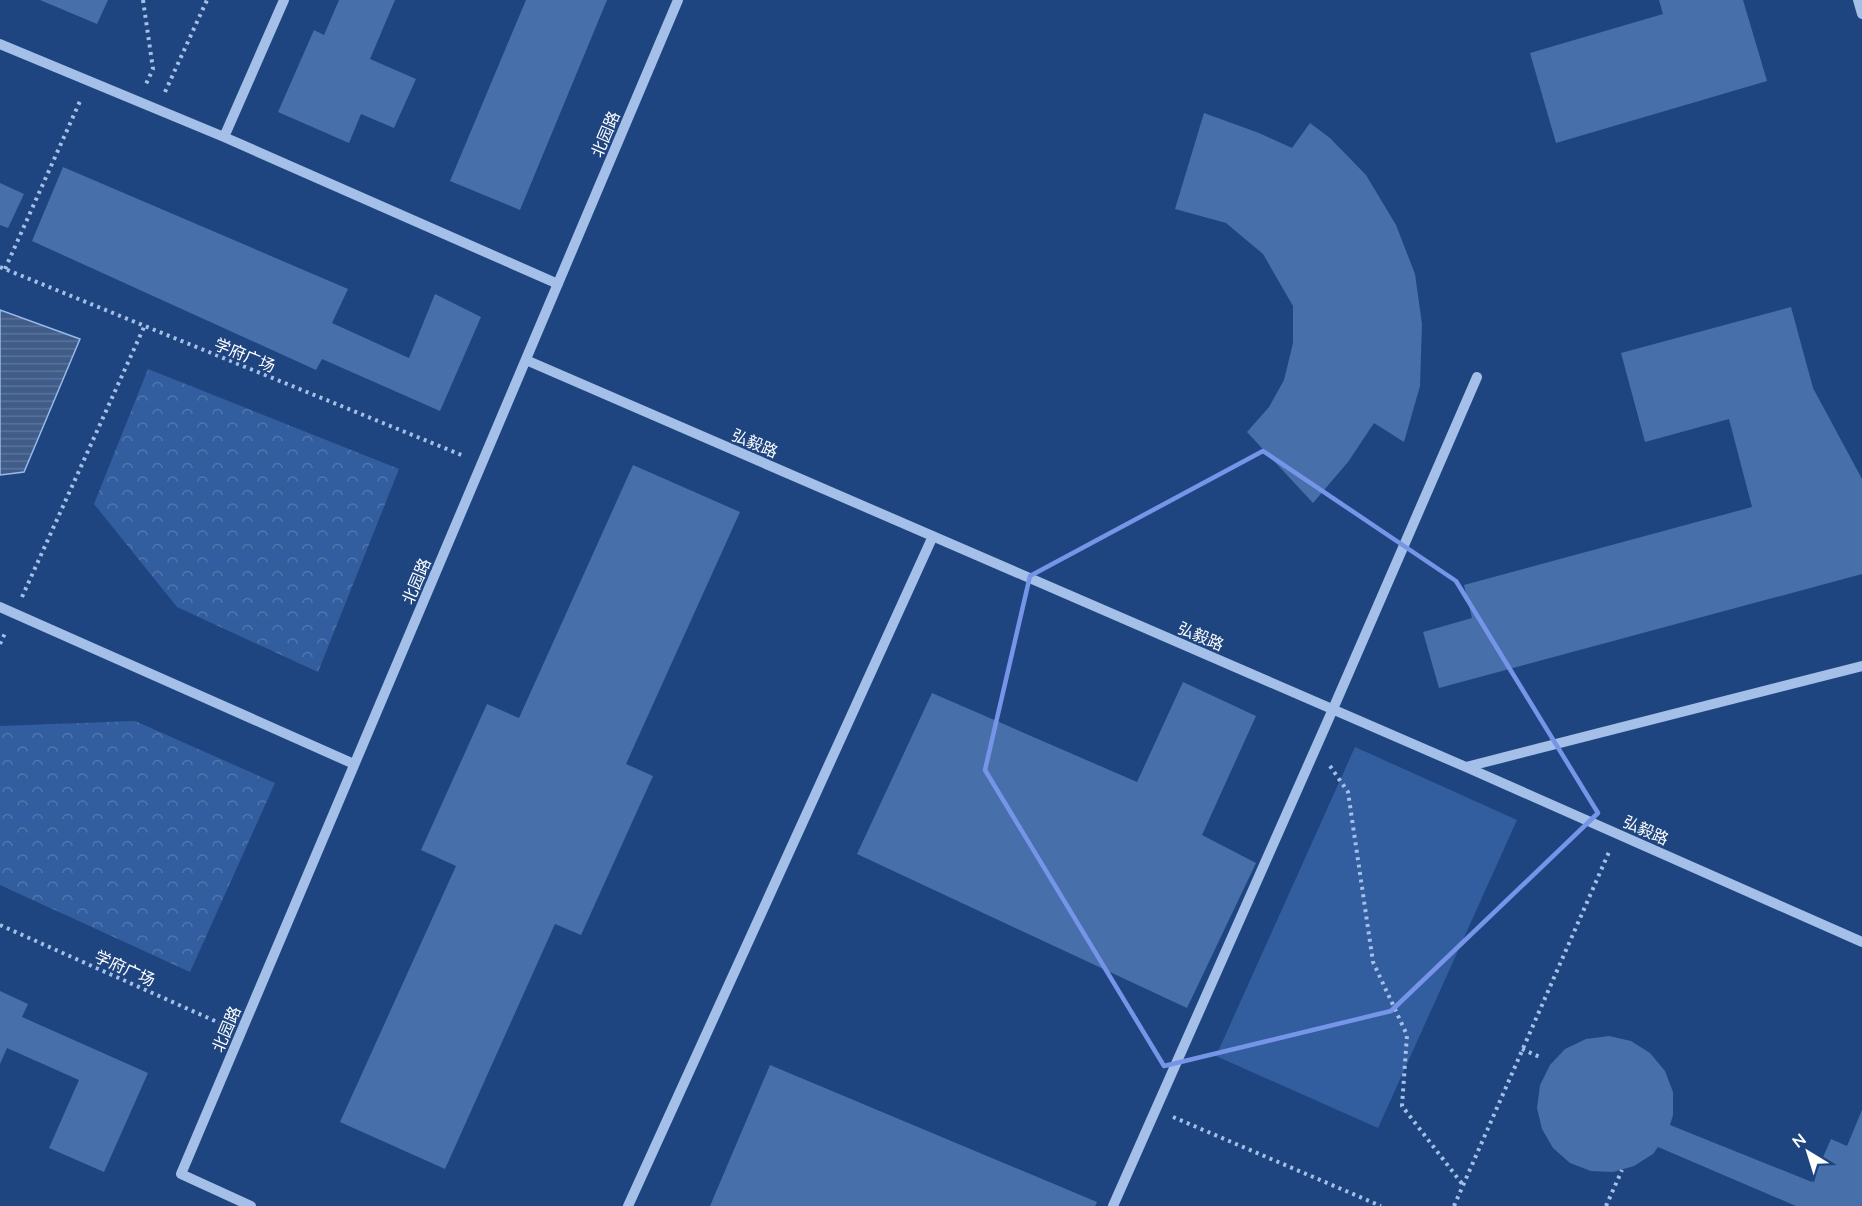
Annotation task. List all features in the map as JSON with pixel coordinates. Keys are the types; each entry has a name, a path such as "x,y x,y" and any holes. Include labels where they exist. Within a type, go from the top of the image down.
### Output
{"street":[{"path":"224,137 284,0"},
{"name":"北园路","path":"251,1206 181,1174 678,0"},
{"path":"1858,0 1862,14"},
{"path":"0,44 224,137 558,284"},
{"name":"弘毅路","path":"526,360 1333,709 1862,942"},
{"path":"1113,1206 1317,746 1477,376"},
{"path":"628,1206 933,536"},
{"path":"0,607 354,764"},
{"path":"1466,767 1862,666"}],"path":[{"path":"144,0 153,69"},
{"path":"158,110 207,0"},
{"path":"3,268 89,82"},
{"name":"学府广场","path":"3,268 482,464"},
{"path":"0,644 144,327"},
{"path":"1317,746 1348,792 1373,962 1407,1035 1402,1106 1463,1185"},
{"path":"1454,1206 1617,834"},
{"name":"学府广场","path":"0,925 241,1032"},
{"path":"1522,1049 1542,1058"},
{"path":"1156,1110 1381,1206"},
{"path":"1606,1206 1622,1170"}],"highlighted area":[{"path":"1263,451 1456,581 1598,813 1391,1011 1164,1066 985,770 1030,576"}],"green space":[{"path":"148,369 399,469 318,672 177,607 94,504"},
{"path":"135,721 275,783 190,972 0,885 0,726"},
{"path":"1355,747 1517,820 1378,1128 1216,1056"}],"shaded area":[{"path":"0,310 80,339 24,472 0,475"}],"building":[{"path":"40,0 108,0 97,24"},
{"path":"339,0 395,0 370,59 416,79 394,128 361,114 349,143 278,112 314,30 324,35"},
{"path":"526,0 607,0 520,210 450,181"},
{"path":"1659,0 1743,0 1767,81 1556,143 1530,53 1663,14"},
{"path":"1204,113 1292,148 1310,123 1330,138 1366,175 1396,225 1415,274 1422,324 1420,386 1404,442 1374,423 1348,462 1313,503 1247,432 1269,407 1284,380 1293,343 1293,306 1263,254 1226,223 1175,209"},
{"path":"63,167 348,289 332,323 409,358 435,294 481,317 440,411 322,359 316,370 32,241"},
{"path":"0,183 24,194 8,228 0,225"},
{"path":"1791,307 1813,388 1862,479 1862,574 1439,688 1423,632 1472,618 1464,585 1752,507 1729,419 1645,442 1621,353"},
{"path":"633,465 740,512 626,764 653,776 581,935 555,924 445,1169 340,1122 456,866 421,850 487,704 519,718"},
{"path":"1183,682 1256,716 1202,835 1256,863 1187,1008 857,854 932,693 1137,782"},
{"path":"0,991 28,1004 22,1017 148,1073 104,1172 49,1148 79,1080 7,1048 0,1064"},
{"path":"1609,1036 1631,1041 1650,1053 1665,1071 1673,1092 1673,1115 1670,1125 1812,1182 1831,1139 1847,1146 1862,1110 1862,1206 1796,1206 1658,1147 1653,1154 1634,1166 1613,1172 1591,1171 1570,1163 1553,1148 1542,1129 1537,1108 1540,1085 1550,1065 1565,1049 1586,1039"},
{"path":"770,1065 1097,1202 1095,1206 710,1206"}]}
